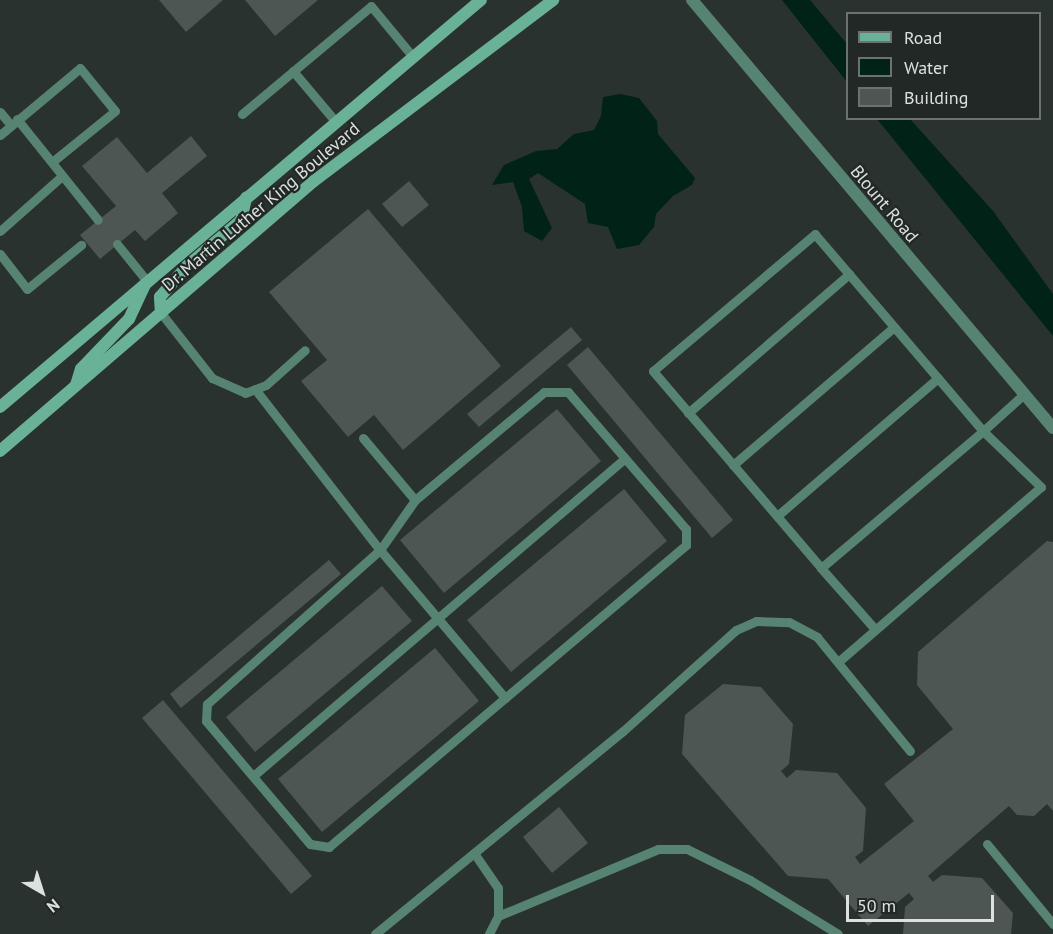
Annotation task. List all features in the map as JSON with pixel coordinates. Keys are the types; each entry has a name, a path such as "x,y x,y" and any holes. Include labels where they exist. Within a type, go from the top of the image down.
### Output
{"main road":[{"name":"Dr. Martin Luther King Boulevard","path":"0,407 481,0"},
{"name":"Dr. Martin Luther King Boulevard","path":"0,451 314,181 553,0"},
{"path":"161,313 160,297 187,266 241,220 246,198"},
{"path":"76,386 81,369 129,319 147,281"}],"street":[{"name":"Blount Road","path":"692,0 1053,428"}],"lane":[{"path":"242,114 371,6 413,57"},
{"path":"0,135 80,68 115,111 52,162"},
{"path":"293,71 336,122"},
{"path":"0,112 14,122 52,162 98,220"},
{"path":"0,231 62,176"},
{"path":"838,662 1041,487 983,431 815,234 653,371 875,629"},
{"path":"117,244 147,281"},
{"path":"0,254 27,289 81,245"},
{"path":"688,413 849,274"},
{"path":"161,313 212,378 245,393 266,385 305,350"},
{"path":"733,465 894,327"},
{"path":"777,516 939,378"},
{"path":"255,389 380,550 505,698"},
{"path":"544,392 568,392 686,529 686,545 329,848 310,844 206,721 207,704 380,550 415,500 544,392"},
{"path":"821,568 1024,394"},
{"path":"363,438 415,500"},
{"path":"253,776 625,458"},
{"path":"375,934 623,731 736,630 756,621 789,621 817,637 910,751"},
{"path":"987,844 1053,924"},
{"path":"498,916 658,849 687,849 750,880 838,934"},
{"path":"474,853 498,888 498,916 489,934"}],"water":[{"path":"782,0 810,0 846,43 846,81"},
{"path":"620,94 639,98 657,121 658,134 695,178 692,185 673,196 656,214 654,227 639,245 617,249 608,227 588,223 585,204 538,173 529,179 552,228 542,241 524,231 522,207 513,182 492,185 504,165 536,151 557,149 574,134 594,130 601,116 603,97"},
{"path":"878,120 911,120 993,211 1053,294 1053,336"}],"building":[{"path":"159,0 223,0 186,32"},
{"path":"245,0 318,0 275,36"},
{"path":"191,136 207,156 162,193 178,213 145,241 135,230 100,259 80,235 116,206 82,166 117,137 147,173"},
{"path":"409,181 429,205 402,227 382,204"},
{"path":"368,209 501,366 403,450 374,415 348,437 301,381 327,360 269,292"},
{"path":"571,327 582,340 479,427 467,414"},
{"path":"588,347 733,520 712,538 567,365"},
{"path":"557,409 601,461 444,593 400,540"},
{"path":"624,489 667,541 511,672 467,620"},
{"path":"1047,541 1053,542 1053,811 1047,804 1034,816 1017,815 1009,806 928,876 933,882 942,875 982,878 1013,913 1011,934 903,934 905,907 914,899 909,893 868,926 828,879 788,876 682,754 685,715 723,684 761,687 793,724 789,764 781,771 787,778 796,770 837,773 866,808 863,851 855,857 860,864 914,821 884,784 953,729 917,685 918,652"},
{"path":"329,560 341,574 181,708 170,694"},
{"path":"382,586 412,621 255,752 226,717"},
{"path":"435,648 479,701 322,832 278,779"},
{"path":"163,700 312,876 291,894 142,718"},
{"path":"559,807 588,843 552,873 523,837"}]}
